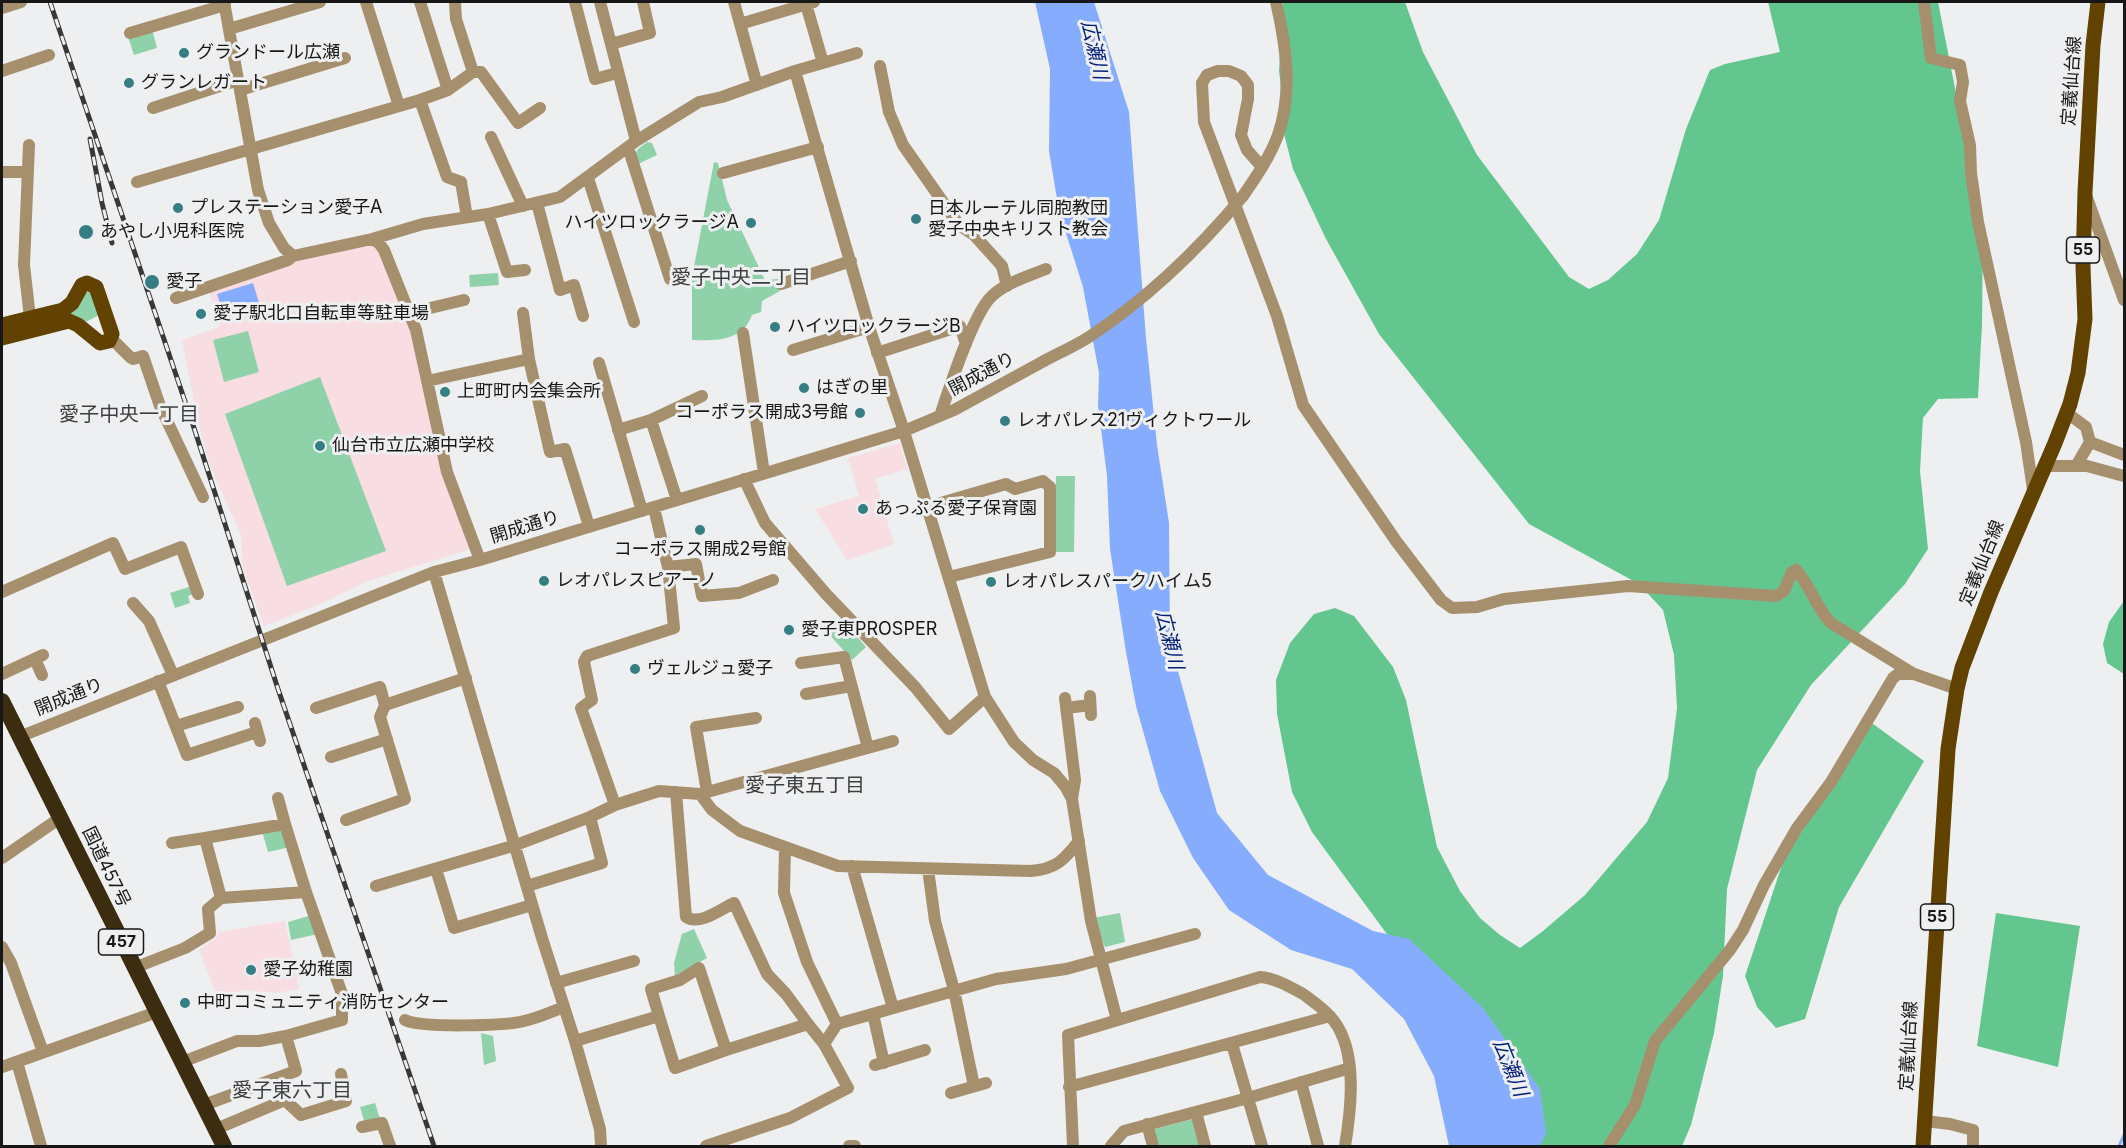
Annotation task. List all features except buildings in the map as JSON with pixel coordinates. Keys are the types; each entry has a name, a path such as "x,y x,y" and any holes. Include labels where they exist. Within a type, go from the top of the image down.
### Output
{"highway":[{"name":"国道457号","path":"2,701 225,1146"}],"main road":[{"name":"定義仙台線","path":"1923,1146 1948,750 1956,689 1991,592 2067,413 2078,374 2085,319 2083,267 2085,192 2093,45 2098,2"},
{"path":"2,325 68,308 82,285 92,284 99,292 112,330 111,338 105,343 100,343 78,325 69,321 2,338"}],"street":[{"path":"2,8 21,2"},
{"path":"229,29 320,2"},
{"path":"366,2 399,106"},
{"path":"420,2 448,90"},
{"path":"455,2 456,19 472,72"},
{"path":"574,2 595,79 617,73"},
{"path":"600,2 632,144 670,279"},
{"path":"585,40 609,40 650,33 643,2"},
{"path":"734,2 757,85"},
{"name":"開成通り","path":"19,737 434,572 904,431 940,416 1087,338 1144,297 1192,254 1243,196 1262,167 1278,135 1287,87 1287,58 1276,2"},
{"path":"1924,2 1931,58 1960,65 1963,82 1960,100 1970,145 1971,173 1978,222 2026,442 2034,490"},
{"path":"130,33 225,3 258,190 269,223 281,243 293,256"},
{"path":"740,24 810,3 823,63"},
{"path":"176,298 288,260 293,256 372,239 423,224 488,214 560,197 632,144 699,102 722,97 795,70 857,53"},
{"path":"2,71 49,56"},
{"path":"153,108 345,58"},
{"path":"880,66 889,112 903,145 959,225 974,235 1002,266 1007,286"},
{"path":"795,70 869,327 904,431 986,698 1014,742 1033,760 1054,773 1072,799 1091,921 1117,1020"},
{"path":"1262,167 1246,150 1241,135 1248,99 1248,85 1241,76 1229,71 1218,71 1207,75 1202,83 1204,122 1277,316 1303,405 1396,542 1441,600 1452,608 1477,607 1504,599 1628,586 1776,596 1784,591 1792,572 1796,570 1806,582 1824,616 1831,623 1914,674 1956,689"},
{"path":"137,182 420,100 448,90 472,72 481,72 518,123 540,108"},
{"path":"420,100 447,177 461,182 467,216"},
{"path":"491,137 523,206"},
{"path":"29,144 24,265 30,318"},
{"path":"723,173 818,147"},
{"path":"2,172 28,172"},
{"path":"588,178 634,322"},
{"path":"2085,192 2120,282 2124,300"},
{"path":"537,203 560,290 574,285 583,316"},
{"path":"488,214 505,276 525,270"},
{"path":"372,239 384,250 421,347 447,472 480,560"},
{"path":"781,284 851,261"},
{"path":"940,416 966,344 982,309 992,295 1046,269"},
{"path":"409,313 464,300"},
{"path":"522,313 529,359 550,452 565,449 589,526"},
{"path":"877,353 960,326 966,344"},
{"path":"793,350 869,327"},
{"path":"743,333 764,473"},
{"path":"111,338 133,359 143,356 160,406 203,497"},
{"path":"427,381 529,359"},
{"path":"599,363 618,430 668,567 674,628 587,656 584,662 592,700 581,708 615,804"},
{"path":"618,430 651,420 702,396"},
{"path":"2067,413 2086,427 2090,442 2076,466"},
{"path":"651,420 677,500"},
{"path":"2090,442 2124,455"},
{"path":"2044,466 2086,466 2108,470 2124,477"},
{"path":"744,479 765,523 826,594 915,687 949,729 986,698"},
{"path":"927,507 1006,484 1015,489 1043,481 1050,486 1050,552 949,577"},
{"path":"2,592 113,543 125,569 181,547 198,594"},
{"path":"668,567 696,564 702,596 739,594 773,580"},
{"path":"434,572 532,905 575,1041 600,1129 601,1146"},
{"path":"133,603 149,621 173,675"},
{"path":"2,674 39,657 42,675"},
{"path":"801,663 843,657 868,748"},
{"path":"1609,1146 1635,1105 1655,1041 1730,950 1743,930 1764,885 1791,837 1831,782 1893,678 1898,674 1914,674"},
{"path":"385,705 466,678"},
{"path":"158,681 187,755 257,732"},
{"path":"806,694 851,686"},
{"path":"315,708 380,687 385,705 380,717 405,799 346,820"},
{"path":"1072,799 1076,780 1066,703 1090,705"},
{"path":"176,726 238,707"},
{"path":"756,717 696,727 704,793 712,810 740,831 838,866 928,869 1046,870 1058,864 1079,841"},
{"path":"331,757 387,739"},
{"path":"376,886 516,845 590,817 615,804 659,791 704,793 893,741"},
{"path":"676,792 686,917 692,921 698,920 734,903 767,974 786,994 824,1044 848,1088 790,1118 706,1146"},
{"path":"278,798 306,892 342,994 342,1020"},
{"path":"527,886 602,863 590,817"},
{"path":"2,858 60,818"},
{"path":"171,843 285,824"},
{"path":"204,838 221,898"},
{"path":"785,848 784,893 807,962 837,1024"},
{"path":"852,866 892,1008"},
{"path":"436,868 454,928 532,905"},
{"path":"928,869 935,921 980,1084 951,1093"},
{"path":"134,968 185,948 210,933 208,909 221,898 306,892"},
{"path":"824,1044 837,1024 996,979 1066,969 1195,934"},
{"path":"2,947 11,963 43,1052"},
{"path":"556,983 634,961"},
{"path":"726,1050 699,968 680,980 651,989 675,1068 808,1024"},
{"path":"1073,1146 1068,1035 1260,977 1277,981 1294,989 1321,1008 1335,1022 1345,1041 1350,1068 1351,1099 1345,1146"},
{"path":"405,1020 440,1024 495,1024 524,1021 564,1007"},
{"path":"2,1066 158,1012"},
{"path":"873,1014 880,1064 925,1050"},
{"path":"575,1041 659,1016"},
{"path":"1069,1087 1330,1016"},
{"path":"182,1062 237,1041 259,1041 286,1036 356,1017"},
{"path":"204,1105 296,1071 286,1036"},
{"path":"1232,1044 1262,1146"},
{"path":"16,1062 41,1146"},
{"path":"1111,1146 1124,1131 1350,1068"},
{"path":"216,1129 285,1100 301,1115 346,1101 341,1074"},
{"path":"1300,1082 1318,1146"},
{"path":"1196,1112 1205,1146"},
{"path":"1925,1121 1973,1130 1973,1146"},
{"path":"362,1127 382,1123 390,1146"},
{"path":"1147,1125 1153,1146"},
{"path":"849,1146 855,1146"}],"shaded area":[{"name":"仙台市立広瀬中学校","path":"373,243 379,251 414,334 471,549 368,581 327,601 264,626 243,569 241,535 210,466 200,430 182,340 220,327 209,292 294,260"},
{"path":"900,443 907,469 875,479 894,544 847,560 815,509 859,496 848,458"},
{"name":"愛子幼稚園","path":"285,921 299,989 275,993 246,990 217,996 199,950 217,937 218,932"}],"green space":[{"path":"1283,2 1405,2 1423,52 1477,155 1569,277 1589,289 1608,280 1637,254 1659,220 1686,129 1710,70 1725,64 1780,52 1768,2 1938,2 1983,230 1982,325 1978,398 1938,399 1923,418 1920,471 1928,549 1905,584 1811,685 1757,770 1727,889 1723,976 1714,1033 1691,1125 1682,1146 1455,1146 1444,1065 1392,941 1312,832 1292,792 1277,714 1276,680 1290,643 1314,614 1335,608 1354,616 1393,667 1406,700 1437,847 1460,891 1480,918 1520,948 1585,895 1647,822 1668,778 1677,708 1674,655 1663,610 1639,584 1529,524 1379,334 1326,239 1293,169 1282,126 1284,110 1279,71"},
{"path":"152,29 157,48 134,55 128,37"},
{"path":"647,142 652,143 657,155 638,164 635,155 638,149"},
{"path":"714,162 718,163 727,200 765,280 777,279 780,291 762,301 761,312 752,315 748,324 735,335 728,338 692,340 692,277"},
{"path":"498,273 499,285 470,287 469,275"},
{"path":"86,292 90,292 99,315 84,323 70,314"},
{"path":"248,331 259,372 224,382 213,340"},
{"path":"320,377 386,551 287,586 225,414"},
{"path":"1056,476 1075,476 1074,552 1055,552"},
{"path":"192,586 194,594 188,596 190,603 175,608 170,593"},
{"path":"2124,601 2124,674 2107,663 2103,644 2109,622"},
{"path":"843,620 866,647 852,660 828,633"},
{"path":"1869,721 1924,761 1839,907 1805,1019 1776,1028 1757,1007 1745,976 1783,862"},
{"path":"277,829 285,832 290,847 268,852 262,831"},
{"path":"1120,913 1125,942 1105,947 1093,918"},
{"path":"1996,913 2080,926 2058,1067 1977,1046"},
{"path":"312,915 318,934 291,940 288,922"},
{"path":"694,929 707,958 675,976 674,963 682,934"},
{"path":"481,1033 493,1036 496,1061 484,1065"},
{"path":"375,1103 380,1119 365,1124 360,1107"},
{"path":"1193,1119 1201,1146 1155,1146 1151,1130"}],"water":[{"name":"広瀬川","path":"1035,2 1094,2 1129,112 1146,338 1157,445 1169,523 1170,642 1217,813 1268,875 1373,931 1409,939 1483,1008 1540,1089 1546,1133 1540,1146 1449,1146 1434,1076 1404,1019 1352,969 1291,950 1229,910 1193,858 1160,791 1136,706 1126,652 1110,549 1107,476 1098,405 1099,373 1083,287 1059,211 1049,151 1050,69"},
{"path":"253,283 260,306 225,318 217,294"}],"waterway":[{"path":"2119,1146 2124,1135"}],"railway":[{"path":"50,2 195,431 278,689 434,1146"},
{"path":"90,139 112,243"}],"place":[{"name":"グランドール広瀬","path":"184,53"},
{"name":"グランレガート","path":"129,83"},
{"name":"プレステーション愛子A","path":"178,208"},
{"name":"日本ルーテル同胞教団 愛子中央キリスト教会","path":"916,219"},
{"name":"ハイツロックラージA","path":"751,223"},
{"name":"あやし小児科医院","path":"86,232"},
{"name":"愛子","path":"152,282"},
{"name":"愛子駅北口自転車等駐車場","path":"201,314"},
{"name":"ハイツロックラージB","path":"775,327"},
{"name":"はぎの里","path":"804,388"},
{"name":"上町町内会集会所","path":"445,392"},
{"name":"コーポラス開成3号館","path":"860,413"},
{"name":"レオパレス21ヴィクトワール","path":"1005,421"},
{"name":"仙台市立広瀬中学校","path":"320,446"},
{"name":"あっぷる愛子保育園","path":"863,509"},
{"name":"コーポラス開成2号館","path":"700,530"},
{"name":"レオパレスピアーノ","path":"544,581"},
{"name":"レオパレスパークハイム5","path":"991,582"},
{"name":"愛子東PROSPER","path":"789,630"},
{"name":"ヴェルジュ愛子","path":"635,669"},
{"name":"愛子幼稚園","path":"251,970"},
{"name":"中町コミュニティ消防センター","path":"185,1003"}],"district":[{"name":"愛子中央二丁目","path":"741,278"},
{"name":"愛子中央一丁目","path":"129,415"},
{"name":"愛子東五丁目","path":"805,786"},
{"name":"愛子東六丁目","path":"292,1091"}]}
